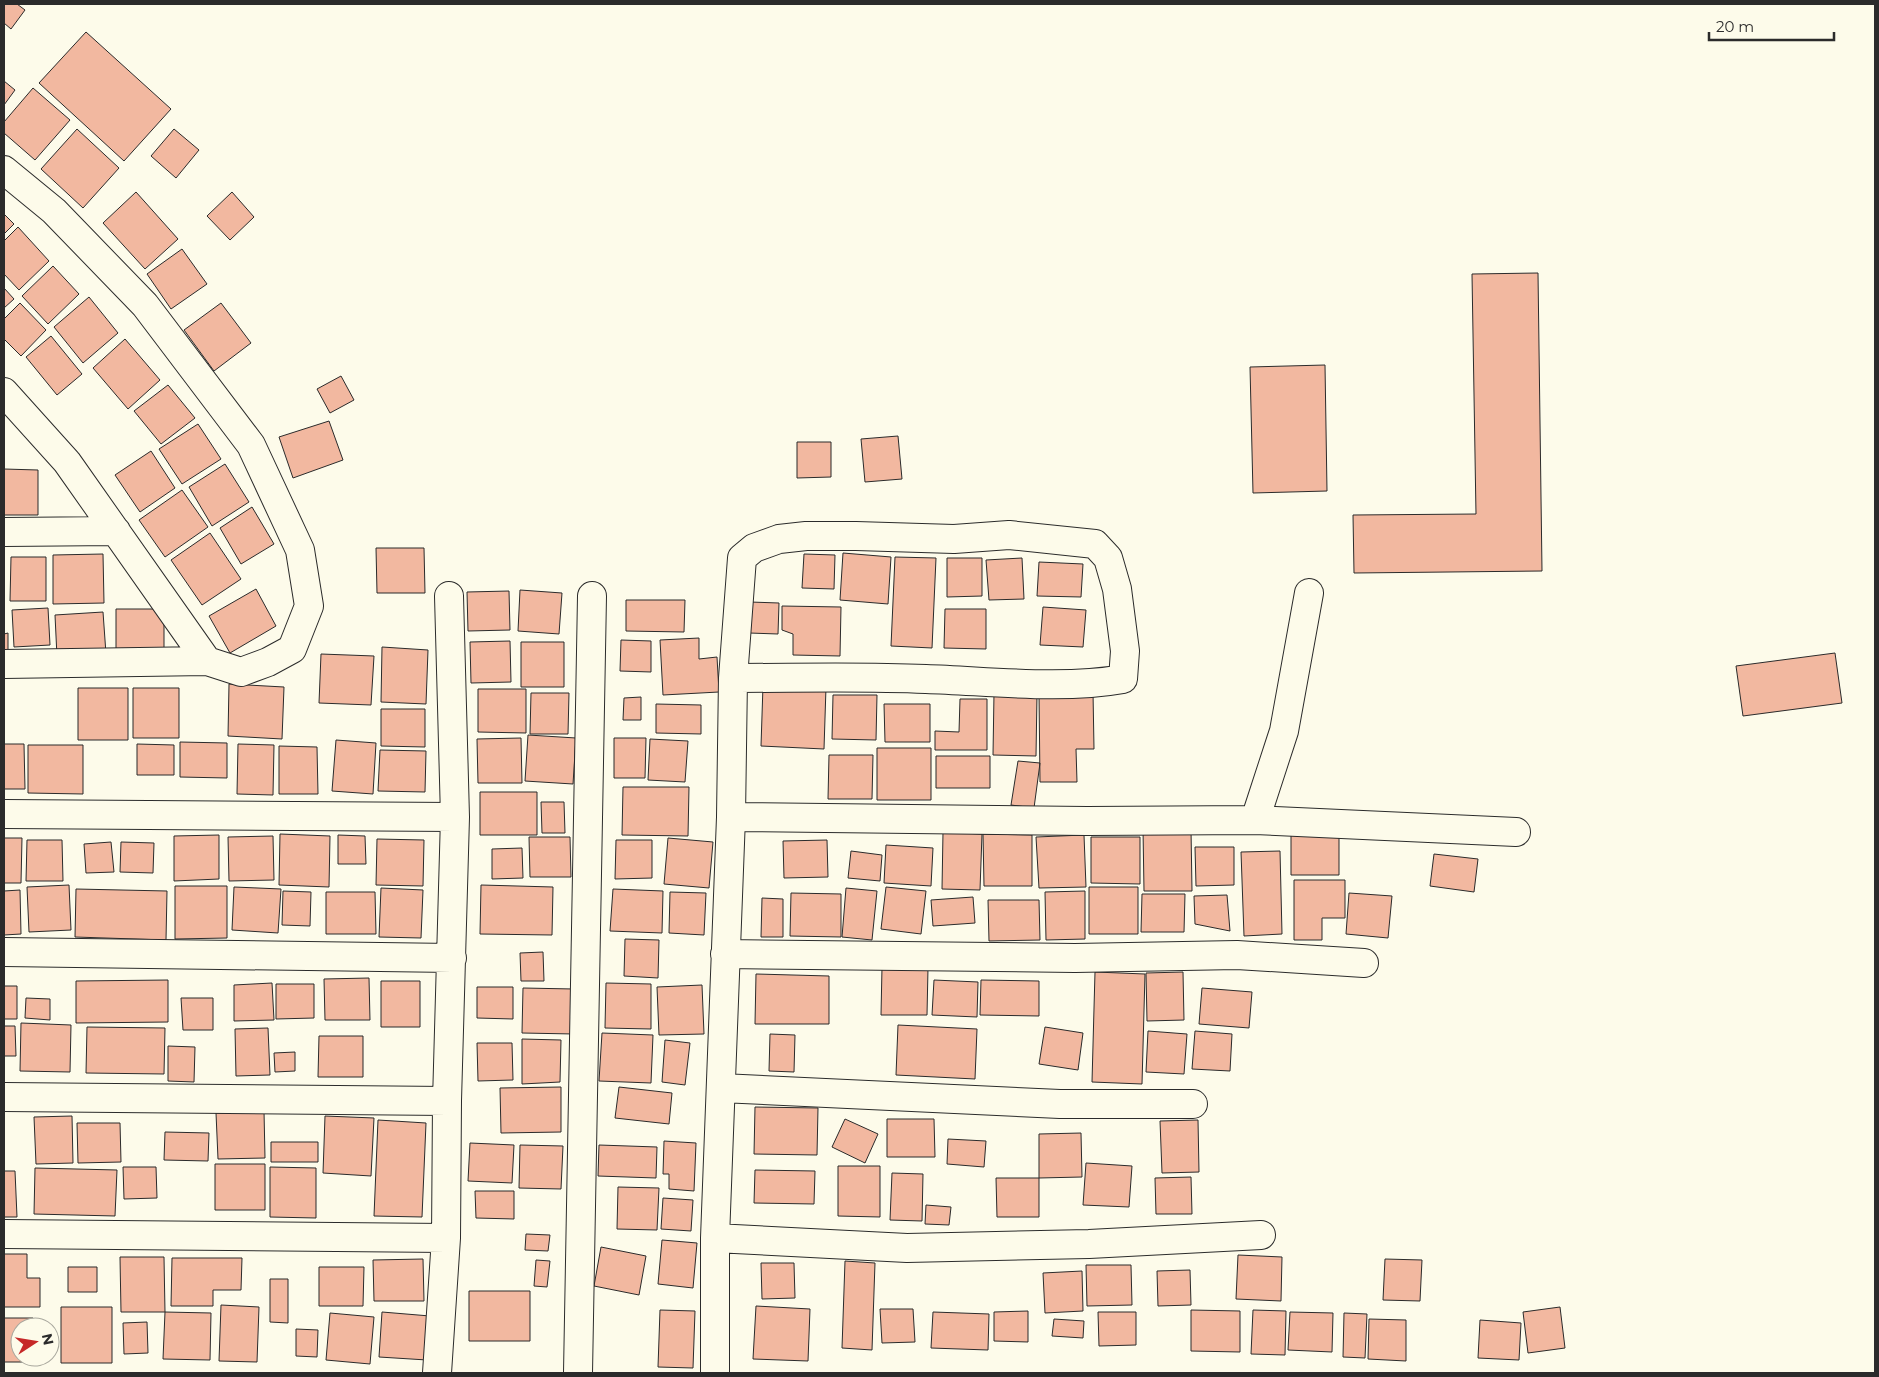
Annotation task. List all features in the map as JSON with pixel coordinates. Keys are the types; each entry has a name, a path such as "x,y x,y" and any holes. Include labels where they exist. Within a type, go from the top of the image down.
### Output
{"street":[{"path":"4,170 54,211 145,305 251,445 300,550 309,606 292,649 268,662 241,672 207,661 4,664"},
{"path":"5,394 68,462 207,661"},
{"path":"4,532 116,531"},
{"path":"715,1373 715,1238 731,817 733,678 742,558 754,548 779,539 856,536 954,539 1009,535 1095,544 1108,558 1117,589 1125,651 1123,679 1102,683 1040,683 904,678 733,678"},
{"path":"1255,820 1284,731 1309,593"},
{"path":"437,1373 446,1238 447,1101 455,817 448,596"},
{"path":"578,1373 592,596"},
{"path":"4,814 455,817"},
{"path":"731,817 1077,821 1255,820 1516,832"},
{"path":"4,952 452,958"},
{"path":"725,954 1075,958 1237,955 1364,963"},
{"path":"721,1088 1060,1104 1193,1104"},
{"path":"4,1097 447,1101"},
{"path":"4,1234 446,1238"},
{"path":"715,1238 907,1248 1089,1244 1261,1235"}],"building":[{"path":"4,4 17,4 25,10 11,29 4,23"},
{"path":"86,32 171,109 124,161 39,83"},
{"path":"4,81 15,90 4,105"},
{"path":"33,88 70,120 35,160 4,133 4,122"},
{"path":"77,129 119,168 83,208 41,169"},
{"path":"174,129 199,150 176,178 151,156"},
{"path":"136,192 178,239 145,269 103,223"},
{"path":"232,192 254,217 230,240 207,216"},
{"path":"4,214 14,224 4,234"},
{"path":"18,227 49,261 19,290 4,274 4,241"},
{"path":"182,249 207,284 171,309 147,274"},
{"path":"53,266 79,294 48,324 22,296"},
{"path":"1538,273 1542,571 1354,573 1353,515 1476,514 1472,274"},
{"path":"4,288 14,299 4,308"},
{"path":"89,297 118,333 83,363 54,327"},
{"path":"20,303 46,330 21,356 4,339 4,319"},
{"path":"221,303 251,343 214,371 184,330"},
{"path":"51,336 82,374 57,395 26,357"},
{"path":"125,339 160,380 128,409 93,368"},
{"path":"1325,365 1327,491 1253,493 1250,367"},
{"path":"341,376 354,400 330,413 317,389"},
{"path":"168,385 195,418 161,444 134,411"},
{"path":"329,421 343,460 293,478 279,437"},
{"path":"198,424 221,459 182,484 159,449"},
{"path":"898,436 902,479 865,482 861,439"},
{"path":"797,442 831,442 831,477 797,478"},
{"path":"151,451 175,488 140,512 115,475"},
{"path":"225,464 249,502 212,526 189,487"},
{"path":"4,469 38,470 38,515 4,515"},
{"path":"182,490 208,527 165,557 139,520"},
{"path":"252,507 274,544 241,564 220,528"},
{"path":"210,533 241,579 202,605 171,560"},
{"path":"376,548 424,548 425,593 377,593"},
{"path":"843,553 891,557 888,604 840,600"},
{"path":"103,554 104,603 53,604 53,555"},
{"path":"804,554 835,555 834,589 802,588"},
{"path":"11,557 46,557 46,601 10,601"},
{"path":"895,557 936,558 932,648 891,646"},
{"path":"947,558 982,558 982,596 947,597"},
{"path":"1022,558 1024,599 989,600 986,560"},
{"path":"1039,562 1083,564 1081,597 1037,596"},
{"path":"256,589 276,626 230,653 209,616"},
{"path":"520,590 562,593 559,634 518,631"},
{"path":"509,591 510,630 468,631 467,592"},
{"path":"626,600 685,600 684,632 626,631"},
{"path":"750,602 779,603 778,634 749,633"},
{"path":"782,606 841,607 840,656 793,655 793,634 782,630"},
{"path":"1043,607 1086,610 1083,647 1040,645"},
{"path":"48,608 50,645 14,647 12,610"},
{"path":"116,609 164,609 164,655 116,655"},
{"path":"945,609 986,609 986,649 944,648"},
{"path":"103,612 106,654 57,657 55,615"},
{"path":"8,633 8,654 4,654 4,634"},
{"path":"699,638 699,659 717,657 719,692 663,695 660,640"},
{"path":"621,640 651,641 651,672 620,671"},
{"path":"510,641 511,682 471,683 470,642"},
{"path":"521,642 564,642 564,687 521,687"},
{"path":"382,647 428,650 426,704 381,702"},
{"path":"1835,653 1842,703 1743,716 1736,666"},
{"path":"321,654 374,656 371,705 319,703"},
{"path":"229,684 284,687 282,739 228,736"},
{"path":"763,685 826,687 824,749 761,746"},
{"path":"78,688 128,688 128,740 78,740"},
{"path":"133,688 179,688 179,738 133,738"},
{"path":"478,689 526,689 526,733 478,732"},
{"path":"1093,692 1094,749 1076,749 1077,782 1040,782 1039,693"},
{"path":"531,693 569,693 568,734 530,734"},
{"path":"994,693 1037,694 1036,756 993,755"},
{"path":"833,695 877,695 876,740 832,739"},
{"path":"641,697 641,720 623,720 624,698"},
{"path":"960,699 987,699 987,750 935,750 935,731 959,732"},
{"path":"656,704 701,705 701,734 656,733"},
{"path":"884,704 930,704 930,742 885,742"},
{"path":"381,709 425,709 425,747 381,746"},
{"path":"528,735 576,738 573,784 525,781"},
{"path":"521,738 522,783 478,783 477,739"},
{"path":"614,738 646,738 645,778 614,778"},
{"path":"650,739 688,741 685,782 648,780"},
{"path":"336,740 376,743 373,794 332,791"},
{"path":"180,742 227,743 227,778 180,777"},
{"path":"4,744 24,744 25,789 4,789"},
{"path":"137,744 174,745 174,775 137,775"},
{"path":"238,744 274,745 273,795 237,794"},
{"path":"28,745 83,745 83,794 28,793"},
{"path":"279,746 317,747 318,794 279,794"},
{"path":"877,748 931,748 931,800 877,800"},
{"path":"380,750 426,751 425,792 378,791"},
{"path":"829,755 873,755 872,799 828,799"},
{"path":"936,756 990,756 990,788 936,788"},
{"path":"1018,761 1040,763 1034,808 1011,805"},
{"path":"623,787 689,787 688,836 622,835"},
{"path":"480,792 537,792 537,835 480,835"},
{"path":"541,802 564,802 565,833 542,833"},
{"path":"1143,829 1191,829 1192,891 1144,891"},
{"path":"943,832 982,834 980,890 942,889"},
{"path":"1291,832 1339,832 1339,875 1291,875"},
{"path":"280,834 330,836 329,887 279,885"},
{"path":"983,834 1032,835 1032,886 984,886"},
{"path":"219,835 219,879 174,881 174,836"},
{"path":"338,835 365,836 366,864 338,864"},
{"path":"1084,835 1086,887 1039,888 1036,837"},
{"path":"273,836 274,880 229,881 228,837"},
{"path":"529,837 570,837 571,877 530,877"},
{"path":"1091,837 1140,837 1140,884 1091,883"},
{"path":"4,838 22,838 21,883 4,883"},
{"path":"668,838 713,842 709,888 664,884"},
{"path":"377,839 424,840 423,886 376,885"},
{"path":"27,840 62,840 63,881 26,881"},
{"path":"616,840 652,840 652,878 615,879"},
{"path":"827,840 828,877 784,878 783,841"},
{"path":"111,842 114,872 86,873 84,844"},
{"path":"121,842 154,843 153,873 120,872"},
{"path":"886,845 933,848 931,886 884,883"},
{"path":"1195,847 1234,847 1234,885 1196,886"},
{"path":"522,848 523,878 492,879 492,849"},
{"path":"851,851 882,855 880,881 848,878"},
{"path":"1280,851 1282,934 1244,936 1241,852"},
{"path":"1434,854 1478,859 1474,892 1430,886"},
{"path":"1294,880 1345,880 1345,918 1322,918 1322,940 1294,940"},
{"path":"69,885 71,930 29,932 27,887"},
{"path":"481,885 553,887 552,935 480,934"},
{"path":"175,886 227,886 227,938 175,939"},
{"path":"234,887 281,889 278,933 232,930"},
{"path":"886,887 926,891 921,934 881,929"},
{"path":"1089,887 1138,887 1138,934 1089,934"},
{"path":"381,888 423,890 421,938 379,937"},
{"path":"846,888 877,891 872,940 842,937"},
{"path":"76,889 167,891 166,940 75,937"},
{"path":"613,889 663,891 662,933 610,931"},
{"path":"20,890 21,934 4,935 4,891"},
{"path":"283,891 311,892 310,926 282,925"},
{"path":"1085,891 1085,939 1046,940 1045,892"},
{"path":"326,892 375,892 376,934 326,934"},
{"path":"670,892 706,893 704,935 669,933"},
{"path":"791,893 841,894 841,937 790,936"},
{"path":"1349,893 1392,896 1388,938 1346,934"},
{"path":"1142,894 1185,894 1184,932 1141,932"},
{"path":"1227,895 1230,931 1195,924 1194,896"},
{"path":"973,897 975,923 933,926 931,900"},
{"path":"762,898 783,899 783,937 761,937"},
{"path":"988,900 1039,900 1040,940 989,941"},
{"path":"625,939 659,940 658,978 624,976"},
{"path":"543,952 544,981 521,981 520,953"},
{"path":"882,967 928,968 927,1015 881,1015"},
{"path":"1095,972 1145,974 1142,1084 1092,1082"},
{"path":"1183,972 1184,1020 1147,1021 1146,973"},
{"path":"756,974 829,976 829,1024 755,1024"},
{"path":"369,978 370,1020 325,1020 324,979"},
{"path":"168,980 168,1022 76,1023 76,981"},
{"path":"934,980 978,982 977,1017 932,1015"},
{"path":"981,980 1039,981 1039,1016 980,1015"},
{"path":"381,981 420,981 420,1027 381,1027"},
{"path":"272,983 274,1020 234,1021 234,985"},
{"path":"606,983 651,984 651,1029 605,1028"},
{"path":"276,984 314,984 314,1018 276,1019"},
{"path":"702,985 704,1034 659,1035 657,987"},
{"path":"4,986 17,986 17,1019 4,1019"},
{"path":"477,987 513,987 513,1019 477,1018"},
{"path":"523,988 574,989 574,1034 522,1033"},
{"path":"1202,988 1252,992 1249,1028 1199,1024"},
{"path":"26,998 50,999 50,1020 25,1018"},
{"path":"181,998 213,998 213,1030 183,1030"},
{"path":"21,1023 71,1025 70,1072 20,1071"},
{"path":"898,1025 977,1029 975,1079 896,1075"},
{"path":"4,1026 15,1026 16,1056 4,1056"},
{"path":"87,1027 165,1028 164,1074 86,1073"},
{"path":"1045,1027 1083,1033 1078,1070 1039,1064"},
{"path":"268,1028 270,1075 236,1076 235,1029"},
{"path":"1148,1031 1187,1034 1184,1074 1146,1072"},
{"path":"1195,1031 1232,1034 1230,1071 1192,1069"},
{"path":"602,1033 653,1035 651,1083 599,1081"},
{"path":"770,1034 795,1035 794,1072 769,1071"},
{"path":"319,1036 363,1036 363,1077 318,1077"},
{"path":"522,1039 561,1040 560,1082 522,1084"},
{"path":"665,1040 690,1043 685,1085 662,1082"},
{"path":"477,1043 512,1043 513,1080 478,1081"},
{"path":"168,1046 195,1047 194,1082 168,1081"},
{"path":"295,1052 295,1071 275,1072 274,1053"},
{"path":"561,1087 561,1132 501,1133 500,1088"},
{"path":"619,1087 672,1093 669,1124 615,1118"},
{"path":"755,1107 818,1108 817,1155 754,1154"},
{"path":"264,1111 265,1158 218,1159 216,1113"},
{"path":"72,1116 73,1163 36,1164 34,1117"},
{"path":"325,1116 374,1118 371,1176 323,1173"},
{"path":"845,1119 878,1134 865,1163 832,1147"},
{"path":"887,1119 934,1119 935,1157 887,1157"},
{"path":"378,1120 426,1123 422,1217 374,1216"},
{"path":"1198,1120 1199,1172 1162,1173 1160,1121"},
{"path":"77,1123 120,1123 121,1162 78,1163"},
{"path":"165,1132 209,1133 208,1161 164,1160"},
{"path":"1081,1133 1082,1177 1039,1178 1039,1134"},
{"path":"948,1139 986,1141 984,1167 947,1164"},
{"path":"664,1141 696,1143 694,1191 669,1189 669,1174 663,1174"},
{"path":"271,1142 318,1142 318,1162 271,1162"},
{"path":"470,1143 514,1145 512,1183 468,1181"},
{"path":"520,1145 563,1146 561,1189 519,1188"},
{"path":"599,1145 657,1147 656,1178 598,1176"},
{"path":"1086,1163 1132,1166 1129,1207 1083,1205"},
{"path":"215,1164 265,1164 265,1210 215,1210"},
{"path":"838,1166 880,1166 880,1217 838,1216"},
{"path":"123,1167 156,1167 157,1198 124,1199"},
{"path":"270,1167 316,1168 316,1218 270,1217"},
{"path":"35,1168 117,1170 115,1216 34,1214"},
{"path":"755,1170 815,1171 814,1204 754,1203"},
{"path":"4,1171 15,1171 17,1217 4,1217"},
{"path":"892,1173 923,1174 922,1221 890,1220"},
{"path":"1191,1177 1192,1214 1156,1214 1155,1178"},
{"path":"996,1178 1039,1178 1039,1217 997,1217"},
{"path":"618,1187 659,1188 657,1230 617,1229"},
{"path":"475,1191 514,1191 514,1219 476,1218"},
{"path":"663,1198 693,1200 691,1231 661,1229"},
{"path":"926,1205 951,1207 949,1225 925,1224"},
{"path":"526,1234 550,1235 548,1251 525,1250"},
{"path":"662,1240 697,1243 693,1288 658,1284"},
{"path":"601,1247 646,1256 639,1295 594,1286"},
{"path":"4,1254 27,1254 27,1278 40,1278 40,1307 4,1307"},
{"path":"1238,1255 1282,1257 1281,1301 1236,1299"},
{"path":"120,1257 164,1257 165,1312 121,1312"},
{"path":"172,1258 242,1258 241,1290 213,1290 213,1306 171,1306"},
{"path":"423,1259 424,1301 374,1301 373,1260"},
{"path":"1385,1259 1422,1260 1420,1301 1383,1300"},
{"path":"536,1260 550,1261 547,1287 534,1286"},
{"path":"845,1261 875,1263 872,1350 842,1348"},
{"path":"761,1263 794,1263 795,1298 762,1299"},
{"path":"1086,1265 1131,1265 1132,1305 1087,1306"},
{"path":"68,1267 97,1267 97,1292 68,1292"},
{"path":"319,1267 364,1267 363,1306 319,1306"},
{"path":"1190,1270 1191,1305 1158,1306 1157,1271"},
{"path":"1082,1271 1083,1311 1045,1313 1043,1273"},
{"path":"270,1279 288,1279 288,1323 270,1322"},
{"path":"469,1291 530,1291 530,1341 469,1341"},
{"path":"221,1305 259,1307 257,1362 219,1361"},
{"path":"756,1306 810,1309 808,1361 753,1359"},
{"path":"61,1307 112,1307 112,1363 61,1363"},
{"path":"1560,1307 1565,1348 1528,1353 1523,1312"},
{"path":"880,1309 913,1309 915,1342 882,1343"},
{"path":"660,1310 695,1311 693,1368 658,1367"},
{"path":"1191,1310 1240,1311 1240,1352 1191,1351"},
{"path":"1253,1310 1286,1311 1285,1355 1251,1354"},
{"path":"1028,1311 1028,1342 994,1341 994,1312"},
{"path":"165,1312 211,1313 210,1360 163,1359"},
{"path":"382,1312 430,1316 427,1360 379,1357"},
{"path":"933,1312 989,1314 988,1350 931,1348"},
{"path":"1098,1312 1136,1312 1136,1345 1099,1346"},
{"path":"1290,1312 1333,1313 1332,1352 1288,1350"},
{"path":"330,1313 374,1317 370,1364 326,1360"},
{"path":"1344,1313 1367,1314 1365,1358 1343,1357"},
{"path":"4,1318 10,1318 10,1362 4,1362"},
{"path":"1054,1319 1084,1321 1083,1338 1052,1336"},
{"path":"1369,1319 1406,1320 1406,1361 1368,1359"},
{"path":"1480,1320 1521,1323 1519,1360 1478,1358"},
{"path":"147,1322 148,1353 124,1354 123,1323"},
{"path":"296,1329 318,1330 317,1357 296,1356"}]}
